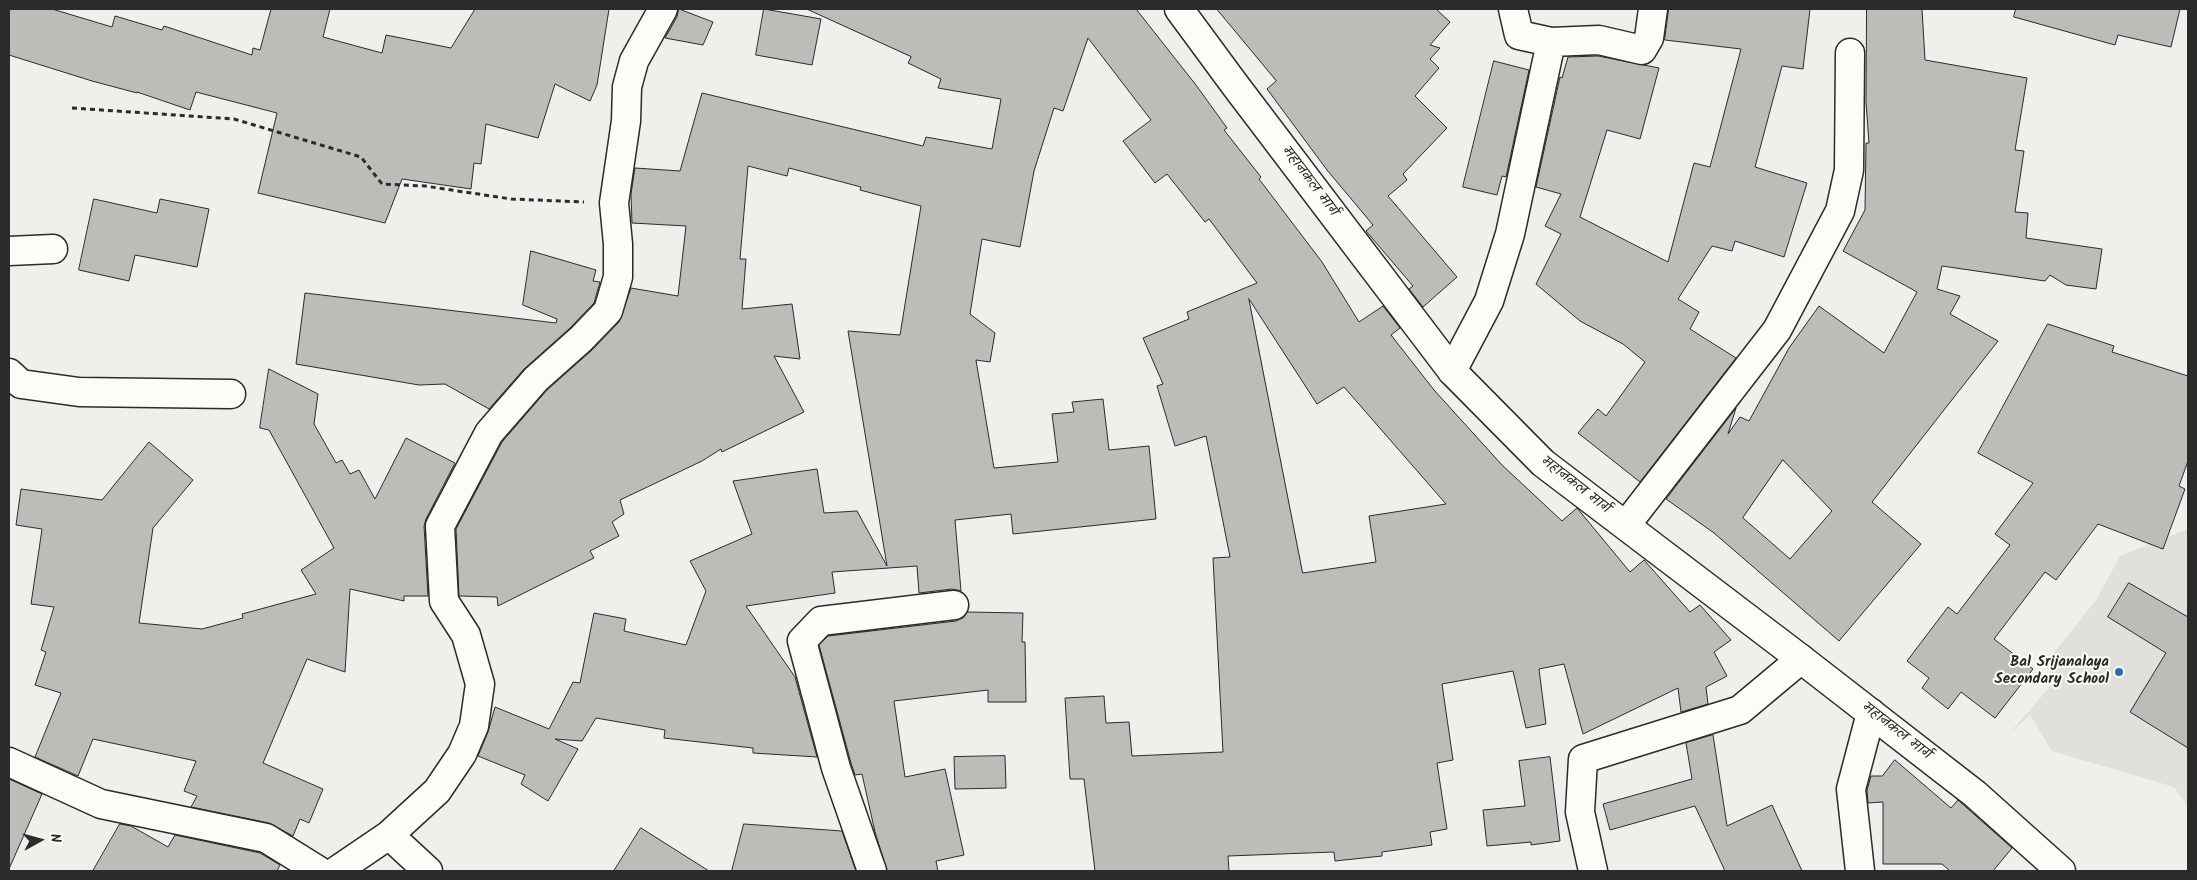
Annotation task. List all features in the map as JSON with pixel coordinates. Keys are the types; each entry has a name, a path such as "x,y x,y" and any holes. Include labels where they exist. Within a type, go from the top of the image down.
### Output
{"street":[{"path":"336,871 390,835 437,791 462,754 474,726 480,684 466,635 444,601 440,526 490,433 536,379 581,339 608,311 618,277 618,244 614,203 626,121 627,87 634,61 663,9"},
{"name":"महानकल मार्ग","path":"1180,9 1240,93 1452,371 1543,463 1975,794 2061,871"},
{"path":"1513,9 1519,35 1551,42 1599,40 1642,50 1648,38 1653,9"},
{"path":"1452,371 1489,301 1510,234 1551,42"},
{"path":"1626,525 1777,330 1840,211 1850,170 1850,53"},
{"path":"9,251 53,249"},
{"path":"9,373 21,384 79,392 231,394"},
{"path":"872,871 836,768 802,641 821,621 954,605"},
{"path":"1593,871 1580,812 1583,759 1740,710 1801,659"},
{"path":"1860,871 1851,789 1871,713"},
{"path":"9,762 101,804 266,838 319,871"},
{"path":"390,835 428,871"}],"path":[{"path":"72,108 234,119 361,157 382,184 425,186 511,199 614,203"}],"shaded area":[{"name":"Bal Srijanalaya Secondary School","path":"2188,529 2188,807 2174,787 2052,751 2030,715 2008,735 2055,681 2045,664 2096,600 2120,556"}],"building":[{"path":"9,9 52,9 112,27 115,16 162,30 164,26 252,55 253,48 260,50 271,9 330,9 323,37 382,53 386,35 451,48 475,9 609,9 597,85 590,101 555,84 538,138 486,124 481,164 474,163 471,189 402,179 385,223 258,193 277,113 196,92 190,110 137,92 92,81 9,55"},
{"path":"679,9 713,22 703,45 665,38 677,17"},
{"path":"764,9 821,19 812,65 756,55"},
{"path":"807,9 1136,9 1227,128 1224,130 1261,177 1259,179 1322,262 1359,322 1383,306 1400,328 1391,335 1434,390 1502,465 1562,521 1577,508 1630,572 1644,560 1690,612 1700,605 1731,640 1714,652 1727,676 1706,687 1708,704 1681,712 1678,688 1583,734 1564,664 1539,669 1546,724 1526,728 1513,671 1442,684 1453,760 1437,763 1447,829 1430,832 1432,845 1382,852 1382,856 1335,861 1334,852 1228,856 1229,871 1095,871 1084,779 1070,779 1065,698 1104,696 1106,723 1129,722 1132,756 1223,752 1213,558 1230,557 1206,436 1175,446 1157,386 1163,384 1143,338 1189,319 1187,312 1257,283 1209,219 1205,222 1167,174 1155,183 1123,141 1151,120 1088,38 1063,111 1054,108 1034,171 1020,247 982,239 970,314 995,333 990,362 976,360 994,468 1058,462 1052,414 1074,412 1072,402 1103,399 1109,450 1149,446 1156,519 1013,534 1011,514 955,520 961,591 952,589 919,593 917,566 832,572 835,593 746,606 795,677 817,757 753,753 753,748 664,738 665,730 596,718 582,741 555,739 578,749 548,801 521,784 525,775 478,756 488,732 495,707 549,729 573,682 580,683 594,613 626,619 624,631 686,645 706,591 690,561 752,534 733,481 817,469 824,513 857,511 887,566 848,331 900,335 921,206 860,190 861,187 789,168 787,176 748,166 740,259 746,259 742,309 792,304 800,359 774,356 804,412 722,452 721,449 702,461 620,500 624,514 612,522 619,536 590,551 594,558 498,606 497,597 459,596 456,529 502,442 547,390 591,351 619,322 631,288 678,296 686,226 632,223 631,194 635,168 680,171 702,93 923,146 926,137 992,149 1001,99 938,88 941,79 908,63 911,57","holes":["1249,299 1317,404 1344,387 1446,504 1369,516 1376,562 1303,573"]},
{"path":"1217,9 1436,9 1450,22 1430,45 1440,48 1430,59 1439,68 1415,96 1447,128 1403,174 1407,180 1388,196 1457,277 1423,307 1409,289 1413,286 1366,231 1373,225 1327,170 1267,89 1276,81"},
{"path":"1669,9 1810,9 1803,69 1782,66 1755,167 1807,183 1784,257 1735,241 1732,251 1712,246 1678,299 1699,312 1690,329 1736,358 1640,482 1578,433 1598,409 1606,416 1645,362 1623,344 1580,321 1536,284 1561,234 1545,226 1561,194 1536,187 1560,77 1562,78 1568,57 1598,56 1659,68 1640,139 1607,130 1580,217 1668,262 1694,163 1710,167 1741,49 1665,40"},
{"path":"1867,9 1922,9 1925,60 2027,78 2015,150 2024,151 2015,212 2028,213 2026,238 2102,249 2096,289 2066,285 2050,275 2045,281 1942,266 1937,289 1960,296 1950,314 1998,341 1872,502 1921,544 1839,641 1714,533 1666,499 1736,408 1728,434 1740,417 1749,421 1789,348 1819,306 1884,353 1917,292 1843,251 1865,210 1866,143 1869,143 1866,102","holes":["1783,460 1832,511 1790,559 1743,518"]},
{"path":"2016,9 2180,9 2171,47 2118,35 2115,45 2014,17"},
{"path":"1494,61 1529,70 1506,177 1502,176 1497,195 1463,187"},
{"path":"94,199 157,213 160,199 209,209 197,267 135,255 129,281 79,270"},
{"path":"531,251 596,270 593,281 600,282 594,303 570,328 524,369 489,409 445,384 419,385 296,364 305,293 556,323 557,319 523,305"},
{"path":"2048,324 2114,346 2112,352 2188,376 2188,461 2179,486 2185,489 2163,549 2098,524 2056,580 2045,572 1994,639 2033,669 1995,718 1961,692 1948,709 1922,688 1929,678 1907,661 1948,607 1957,614 2010,545 1995,534 2033,483 1978,453"},
{"path":"269,369 318,394 314,424 336,463 342,460 350,474 359,470 375,499 406,438 455,463 424,526 428,596 404,596 404,601 350,589 345,672 307,659 263,763 323,789 309,823 300,819 293,836 269,823 191,807 197,796 184,791 196,761 93,739 78,776 35,757 61,693 35,685 46,652 41,650 54,607 31,604 42,529 16,525 21,489 102,500 149,442 193,480 153,528 139,623 202,629 243,618 242,614 316,594 301,570 334,548 269,430 260,428"},
{"path":"2129,583 2188,617 2188,748 2130,712 2166,653 2108,617"},
{"path":"968,612 1023,613 1022,642 1025,642 1026,702 988,702 988,690 894,701 905,777 945,769 964,855 936,861 938,871 887,871 875,832 862,774 855,775 851,763 819,645 828,636 956,621 963,618"},
{"path":"1713,735 1727,826 1772,805 1802,871 1725,871 1695,806 1610,830 1603,804 1692,779 1686,743"},
{"path":"1005,756 1006,788 955,789 954,757"},
{"path":"1550,757 1560,841 1531,845 1531,842 1487,846 1483,810 1525,806 1519,761"},
{"path":"1895,760 1951,808 1958,800 2012,848 1993,871 1950,871 1942,864 1883,864 1883,802 1868,803 1867,790 1871,776 1882,776"},
{"path":"9,779 42,794 9,869"},
{"path":"120,824 131,826 168,847 175,835 260,853 280,865 277,871 93,871"},
{"path":"744,824 842,831 856,871 732,871"},
{"path":"641,828 709,871 614,871"}],"place":[{"name":"Bal Srijanalaya Secondary School","path":"2119,672"}]}
